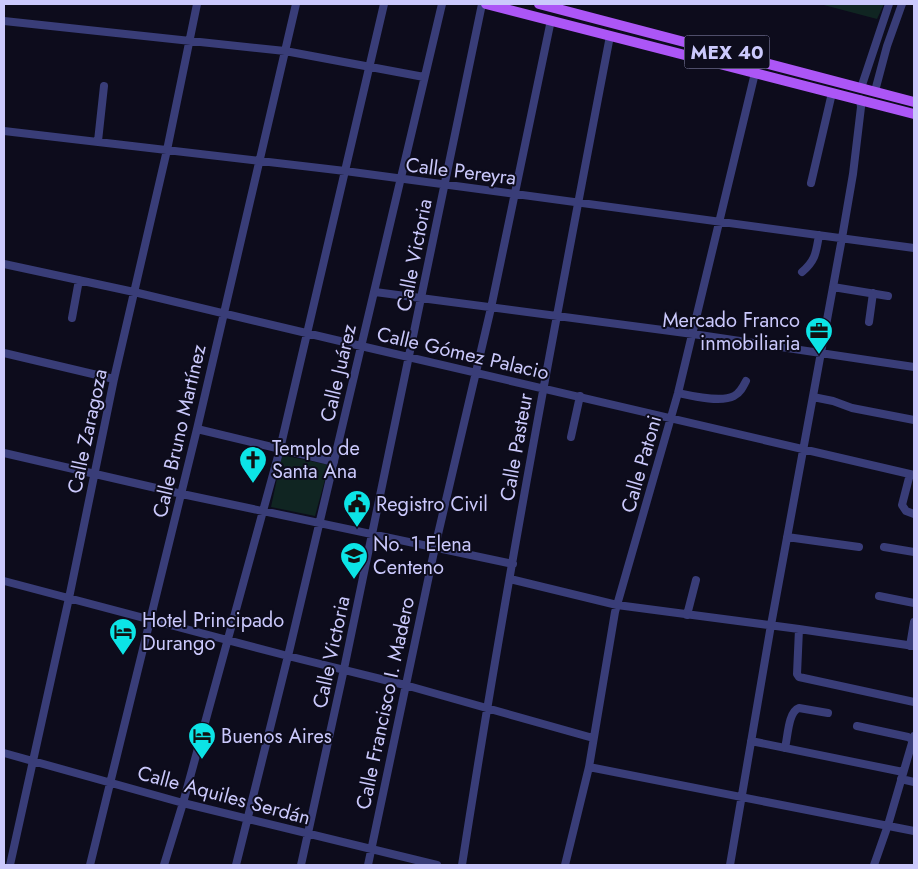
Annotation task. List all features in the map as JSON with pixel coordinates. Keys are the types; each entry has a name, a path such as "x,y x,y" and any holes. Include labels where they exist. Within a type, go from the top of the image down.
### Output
{"main road":[{"name":"MEX 40","path":"484,4 914,114"},
{"name":"MEX 40","path":"539,4 914,102"},
{"path":"551,20 557,15 562,14 586,16"},
{"path":"755,72 759,67 769,63"},
{"path":"793,70 801,76 800,84"},
{"path":"860,99 861,88"}],"street":[{"name":"Calle Zaragoza","path":"10,865 69,598 114,379 167,150 197,4"},
{"name":"Calle Bruno Martínez","path":"90,865 182,494 296,4"},
{"path":"164,865 183,803 280,449 384,4"},
{"name":"Calle Juárez","path":"236,865 288,656 442,4"},
{"name":"Calle Victoria","path":"301,865 484,4"},
{"path":"861,88 889,4"},
{"path":"875,92 887,46 902,4"},
{"name":"Calle Francisco I. Madero","path":"368,865 435,547 491,308 551,20"},
{"path":"4,21 285,51 424,78"},
{"name":"Calle Pasteur","path":"462,865 486,708 543,388 610,36"},
{"name":"Calle Patoni","path":"565,865 589,767 617,605 678,393 755,72"},
{"path":"98,141 104,86"},
{"path":"811,183 832,93"},
{"path":"730,865 771,625 842,238 861,107 860,99"},
{"name":"Calle Pereyra","path":"4,131 260,160 719,220 914,248"},
{"path":"802,272 815,258 819,235"},
{"name":"Calle Gómez Palacio","path":"4,264 134,292 912,475"},
{"path":"72,318 79,280"},
{"path":"833,287 888,296"},
{"path":"375,292 693,334 914,367"},
{"path":"869,322 873,293"},
{"path":"4,353 114,379"},
{"path":"678,393 701,398 732,397 741,390 746,381"},
{"path":"571,437 580,396"},
{"path":"813,397 834,401 852,408 914,420"},
{"path":"197,429 334,462"},
{"path":"4,453 182,494 513,564"},
{"path":"912,475 903,507 906,511 914,514"},
{"path":"787,537 859,547"},
{"path":"884,547 914,552"},
{"path":"510,579 617,605 912,646 914,622"},
{"path":"687,615 696,580"},
{"path":"4,581 405,685 593,738"},
{"path":"879,596 914,603"},
{"path":"799,631 797,676 914,702"},
{"path":"786,748 792,714 796,708 828,713"},
{"path":"857,726 914,739 874,865"},
{"path":"751,741 902,776 914,782"},
{"name":"Calle Aquiles Serdán","path":"4,753 183,803 437,865"},
{"path":"589,767 914,831"}],"green space":[{"path":"820,4 884,4 877,19"},
{"path":"282,455 329,465 315,516 271,507"}],"place":[{"name":"Mercado Franco inmobiliaria","path":"819,355"},
{"name":"Templo de Santa Ana","path":"253,484"},
{"name":"Registro Civil","path":"357,528"},
{"name":"No. 1 Elena Centeno","path":"354,580"},
{"name":"Hotel Principado Durango","path":"123,656"},
{"name":"Buenos Aires","path":"202,760"}]}
